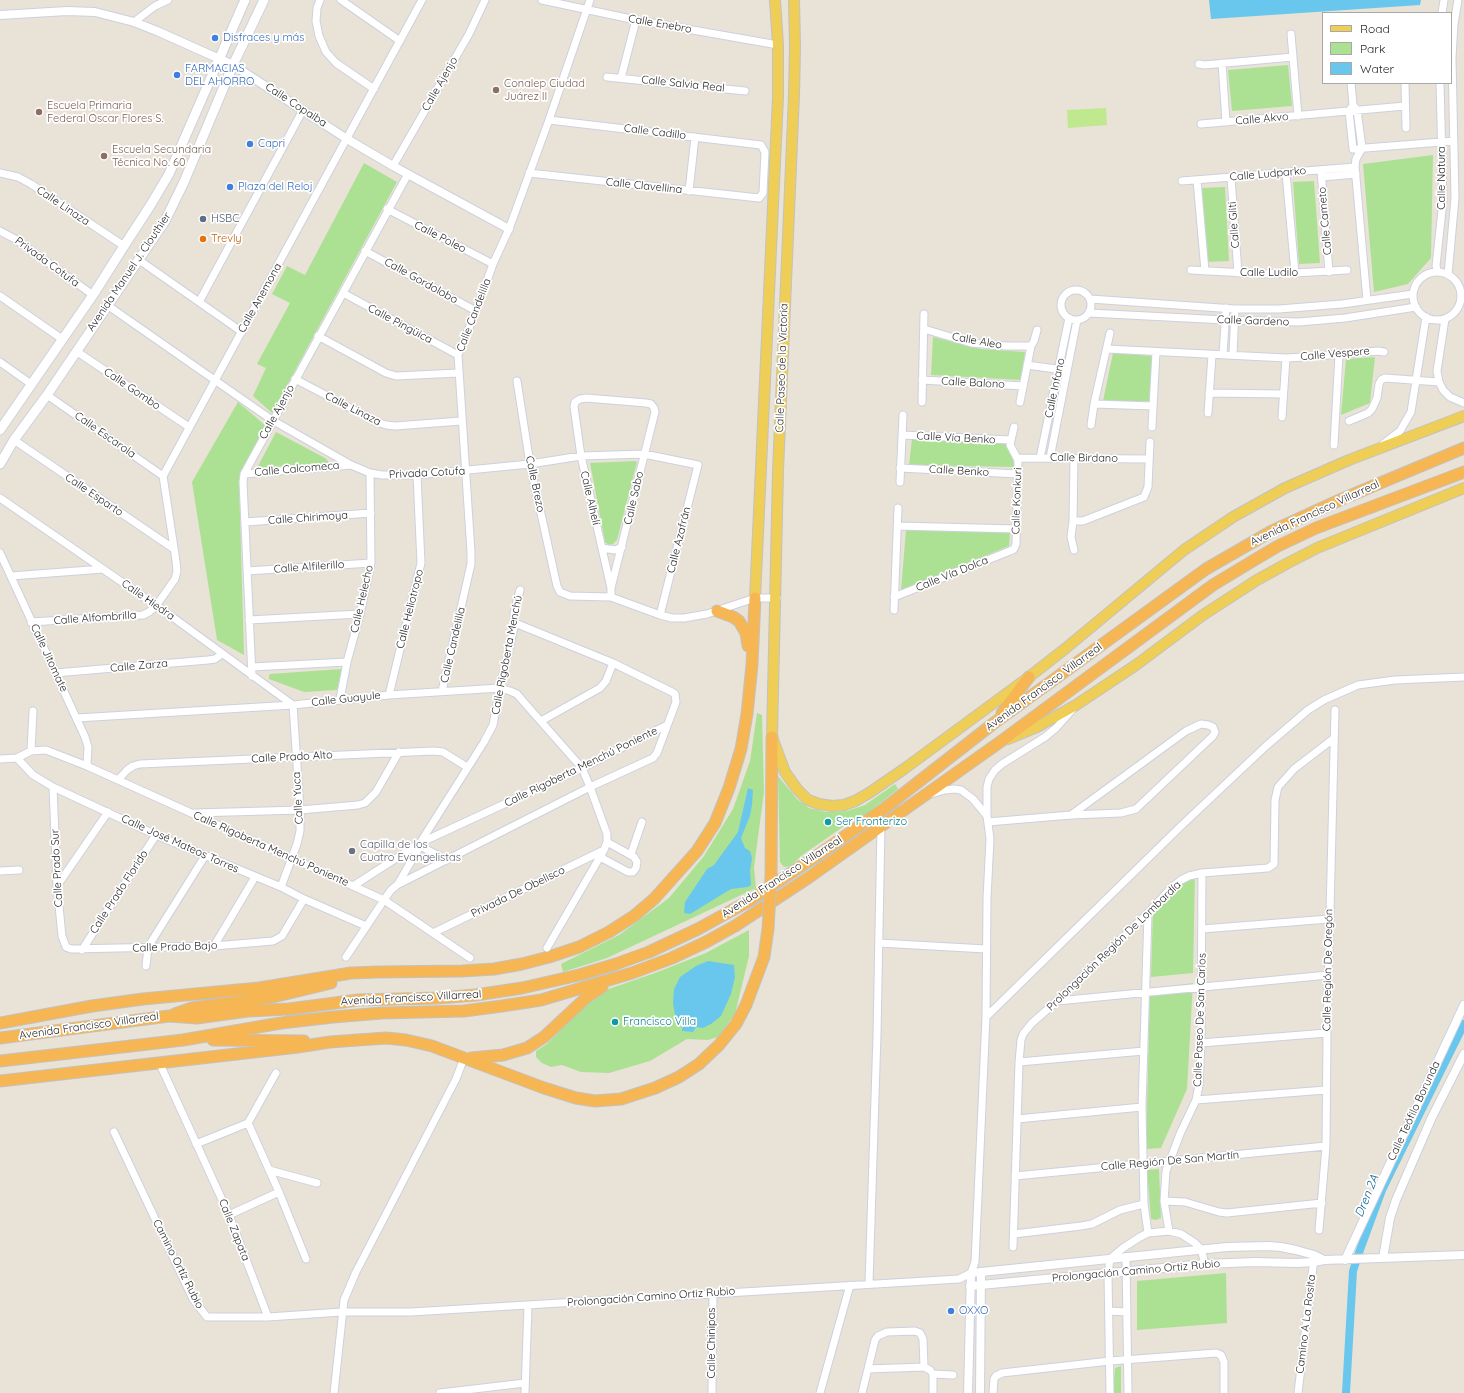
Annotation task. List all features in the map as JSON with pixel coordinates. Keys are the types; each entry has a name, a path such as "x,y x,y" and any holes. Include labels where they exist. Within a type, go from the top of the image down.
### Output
{"highway":[{"name":"Avenida Francisco Villarreal","path":"0,1038 169,1016 197,1018 248,1011 289,1009 358,1000 476,996 522,988 616,964 649,952 698,929 749,901 818,855 885,808 994,723 1206,569 1245,545 1342,498 1464,448"},
{"name":"Avenida Francisco Villarreal","path":"0,1061 183,1040 281,1023 333,1017 382,1013 464,1011 502,1006 540,1000 632,973 672,958 735,926 808,878 1000,742 1213,585 1250,562 1278,546 1316,528 1461,474"},
{"path":"0,1023 55,1012 143,999 259,988 351,973 494,969 549,957 579,947 609,932 634,916 654,899 697,851 715,823 729,788 741,749 747,714 752,665 755,598"},
{"path":"717,610 740,621 744,626 752,665"},
{"path":"994,723 1029,677"},
{"path":"0,1081 374,1038 406,1040 432,1046 544,1088 576,1098 595,1101 620,1099 656,1088 679,1077 698,1064 719,1045 736,1024 746,1005 764,958 768,929 771,877 772,737"},
{"path":"169,1016 192,1008 273,997 378,972"},
{"path":"464,1058 503,1056 527,1048 544,1037 594,991 632,973"},
{"path":"183,1040 292,1040 330,1042"}],"main road":[{"name":"Avenida Manuel J. Clouthier","path":"0,430 93,295 169,174 245,0"},
{"name":"Avenida Manuel J. Clouthier","path":"0,464 14,440 47,395 165,221 184,182 233,65 264,0"},
{"name":"Calle Paseo de la Victoria","path":"755,598 778,104 778,45 775,0"},
{"name":"Calle Paseo de la Victoria","path":"772,737 777,598 778,471 795,54 794,0"},
{"path":"169,174 184,182"},
{"path":"772,737 785,772 797,790 808,800 819,804 832,806 844,805 855,801 904,769 1029,677 1184,550 1222,524 1285,488 1374,450 1464,416"},
{"path":"1000,742 1037,727 1076,705 1136,665 1203,615 1257,580 1286,564 1324,546 1464,488"}],"street":[{"path":"134,22 155,6 168,0"},
{"path":"320,0 316,8 316,21 319,36 326,52 336,63 374,89"},
{"path":"341,0 400,40"},
{"name":"Calle Anemona","path":"163,476 422,0"},
{"name":"Calle Ajenjo","path":"393,166 469,34 485,0"},
{"name":"Calle Enebro","path":"542,0 636,20 778,45"},
{"name":"Calle Candelilla","path":"442,691 471,564 458,356 493,264 509,228 549,120 590,0"},
{"path":"1442,12 1444,0"},
{"name":"Calle Natura","path":"1448,275 1455,214 1452,49 1458,0"},
{"name":"Calle Copaiba","path":"0,15 60,11 95,12 134,22 233,65 347,139 393,166 509,228"},
{"path":"621,78 636,20"},
{"name":"Calle Akvo","path":"1291,34 1298,116"},
{"path":"1199,64 1293,57"},
{"name":"Calle Akvo","path":"1222,63 1226,122"},
{"name":"Calle Salvia Real","path":"607,76 745,90"},
{"path":"1351,84 1360,151 1356,159 1356,171 1367,300"},
{"path":"1405,84 1406,128"},
{"name":"Calle Natura","path":"1438,272 1436,266 1443,201 1440,84"},
{"path":"1406,106 1355,108 1348,111 1353,149 1360,151 1454,141"},
{"path":"199,302 303,110"},
{"name":"Calle Akvo","path":"1201,124 1348,111"},
{"name":"Calle Cadillo","path":"549,120 761,145 765,152 763,194 759,198"},
{"path":"689,191 694,137"},
{"name":"Calle Ludparko","path":"1182,182 1286,173 1321,174 1356,171"},
{"name":"Calle Linaza","path":"0,173 18,177 31,184 124,246"},
{"name":"Calle Clavellina","path":"529,173 759,198"},
{"path":"1286,173 1295,273"},
{"name":"Calle Ajenjo","path":"252,676 243,482 244,474 272,420 408,174"},
{"name":"Calle Cameto","path":"1321,174 1330,272"},
{"name":"Calle Gliti","path":"1231,178 1238,273"},
{"path":"1197,180 1205,271"},
{"name":"Calle Poleo","path":"387,210 493,264"},
{"name":"Privada Cotufa","path":"0,231 15,238 93,295"},
{"name":"Calle Gordolobo","path":"366,250 476,311"},
{"path":"139,260 242,332"},
{"name":"Calle Ludilo","path":"1191,270 1238,273 1295,273 1347,270"},
{"path":"1438,272 1448,275 1462,287 1462,304 1452,315 1445,319 1435,320 1426,318 1416,307 1413,294 1416,285 1421,278 1429,274 1438,272"},
{"path":"1074,289 1082,291 1090,299 1091,305 1089,313 1077,320 1069,318 1063,313 1061,305 1062,298 1067,292 1074,289"},
{"name":"Calle Pingüica","path":"343,294 458,356"},
{"name":"Calle Gardeno","path":"1090,299 1235,309 1279,309 1313,307 1413,294"},
{"path":"0,296 62,339"},
{"name":"Privada Cotufa","path":"107,305 272,420 351,465 370,473 382,475 417,475 530,464 581,456 644,454 698,465"},
{"name":"Calle Gardeno","path":"1089,313 1276,322 1322,320 1416,307"},
{"path":"1223,355 1226,308"},
{"path":"1233,356 1235,309"},
{"path":"922,402 924,314"},
{"name":"Calle Infano","path":"1050,458 1069,318"},
{"path":"1374,450 1400,431 1411,412 1426,318"},
{"path":"1445,319 1437,372 1438,382 1450,397 1464,403"},
{"name":"Calle Infano","path":"1040,458 1077,320"},
{"name":"Calle Aleo","path":"924,328 971,343 1006,346 1031,346"},
{"path":"1020,402 1031,346 1037,330"},
{"path":"1091,425 1094,404 1110,333"},
{"path":"318,336 386,373 396,376 458,373"},
{"name":"Calle Vespere","path":"1107,349 1286,358 1378,351 1384,352"},
{"name":"Calle Gombo","path":"76,351 189,427"},
{"path":"1152,427 1156,352"},
{"path":"1334,445 1340,354"},
{"path":"1208,413 1212,355"},
{"name":"Calle Vespere","path":"1282,417 1286,358"},
{"path":"0,362 31,384"},
{"path":"1027,365 1063,370"},
{"path":"1349,421 1368,413 1372,409 1375,405 1379,384 1382,380 1390,377 1438,382"},
{"name":"Calle Linaza","path":"295,379 377,422 386,425 395,426 461,421"},
{"name":"Calle Balono","path":"922,380 1023,386"},
{"name":"Calle Brezo","path":"517,381 530,464 557,586 560,592 570,596 611,597"},
{"path":"1209,393 1283,394"},
{"name":"Calle Escarola","path":"47,395 163,476"},
{"name":"Calle Alhelí","path":"611,588 581,456 574,407 576,402 580,399 586,398 646,403"},
{"name":"Calle Sabo","path":"611,597 611,588 655,412 651,404 646,403"},
{"path":"1094,404 1153,406"},
{"name":"Calle Vía Benko","path":"900,482 903,415"},
{"path":"1011,440 1014,427"},
{"name":"Calle Vía Benko","path":"902,435 1011,440"},
{"name":"Calle Esparto","path":"14,440 174,549"},
{"name":"Calle Konkuri","path":"1010,551 1014,549 1016,544 1018,474 1018,458 1011,448 1011,440"},
{"path":"1073,522 1083,521 1144,497 1148,487 1150,442"},
{"name":"Calle Birdano","path":"1018,458 1149,459"},
{"path":"1074,458 1073,522 1071,536 1074,550"},
{"name":"Calle Calcomeca","path":"244,474 351,465"},
{"name":"Calle Azafrán","path":"660,615 698,465"},
{"name":"Calle Benko","path":"900,468 1018,474"},
{"name":"Calle Helecho","path":"340,699 347,662 360,614 371,563 370,473"},
{"name":"Calle Heliotropo","path":"389,694 421,563 417,475"},
{"path":"156,606 175,579 177,570 163,476"},
{"name":"Calle Hiedra","path":"0,498 156,606 293,705"},
{"path":"894,610 898,508"},
{"name":"Calle Chirimoya","path":"245,522 371,513"},
{"path":"898,526 1016,529"},
{"path":"602,548 615,550 622,547"},
{"name":"Calle Vía Dolca","path":"894,597 1010,551"},
{"name":"Calle Jitomate","path":"0,553 77,718 88,747 87,766"},
{"name":"Calle Alfilerillo","path":"248,571 371,563"},
{"path":"11,576 102,569"},
{"name":"Calle Rigoberta Menchú","path":"397,885 493,725 515,623 514,613 520,590"},
{"path":"611,597 672,618 684,618 717,610 755,598 777,598"},
{"name":"Calle Alfombrilla","path":"31,622 142,615 149,612 156,606"},
{"path":"249,620 360,614"},
{"name":"Calle Rigoberta Menchú Poniente","path":"346,957 391,890 397,885 590,787 653,758 658,753 676,702 675,694 614,663 515,623"},
{"name":"Calle Zarza","path":"55,673 208,660 215,659 222,654"},
{"path":"252,667 347,662"},
{"path":"540,721 600,688 606,681 614,663"},
{"path":"986,1017 1181,826 1266,746 1308,710 1324,700 1358,686 1394,680 1464,677"},
{"name":"Calle Guayule","path":"77,718 293,705 389,694 500,688 517,694 582,768"},
{"name":"Calle Yuca","path":"280,887 292,859 300,831 293,705"},
{"path":"968,1393 970,1286 971,1272 976,1262 986,1017 987,898 990,839 987,787 989,779 995,770 1045,737 1056,728 1076,705"},
{"name":"Calle Región De Oregón","path":"1319,1230 1326,1146 1329,919 1335,710"},
{"path":"31,751 33,711"},
{"path":"924,796 945,790 961,790 973,799 988,819 1003,820 1121,813 1136,809 1213,736 1215,732 1213,727 1208,724 1201,724 1186,731 1071,815"},
{"name":"Calle Rigoberta Menchú Poniente","path":"17,758 31,751 46,750 87,766 353,886 420,845 667,726"},
{"name":"Prolongación Región De Lombardía","path":"1013,1247 1019,1062 1023,1034 1032,1022 1057,1001 1148,913 1171,888 1181,880 1189,876 1202,873 1268,868 1274,864 1275,800 1278,787 1294,769 1333,739"},
{"path":"193,813 300,810 358,805 365,803 371,799 376,792 399,752"},
{"name":"Calle Prado Alto","path":"118,780 127,770 140,764 399,752 442,752 467,767"},
{"path":"0,759 17,758"},
{"name":"Calle José Mateos Torres","path":"17,758 32,775 53,787 156,835 280,887 366,926"},
{"path":"547,948 607,842 607,834 582,768"},
{"name":"Calle Prado Sur","path":"53,787 57,886 62,936 66,947"},
{"path":"57,886 108,812"},
{"path":"631,854 642,822"},
{"path":"869,1283 877,1035 881,826"},
{"name":"Calle Prado Florido","path":"82,950 156,835"},
{"path":"602,853 631,873 637,865 631,854 607,842"},
{"path":"420,845 447,860"},
{"name":"Privada De Obelisco","path":"433,933 602,853"},
{"path":"146,966 148,947 205,856"},
{"path":"0,871 19,870"},
{"name":"Calle Paseo De San Carlos","path":"1169,1231 1164,1201 1165,1183 1169,1161 1196,1100 1199,1086 1201,1043 1202,873"},
{"path":"214,946 256,877"},
{"path":"353,886 384,900 470,958"},
{"name":"Calle Prado Bajo","path":"66,947 82,950 214,946 273,942 282,936 304,899"},
{"path":"1148,913 1142,1107 1142,1164 1144,1204 1148,1233"},
{"path":"1202,929 1329,919"},
{"path":"879,943 986,948"},
{"path":"1057,1001 1328,975"},
{"name":"Calle Teófilo Borunda","path":"1345,1260 1464,1005"},
{"path":"1201,1043 1327,1033"},
{"path":"1019,1062 1144,1051"},
{"name":"Calle Teófilo Borunda","path":"1379,1259 1396,1200 1432,1117 1464,1054"},
{"path":"334,1393 344,1300 456,1079 464,1058"},
{"name":"Calle Zapata","path":"154,1063 196,1144 229,1215 268,1317"},
{"path":"196,1144 248,1123 276,1073"},
{"path":"1196,1100 1326,1090"},
{"path":"1017,1119 1142,1107"},
{"path":"248,1123 279,1192 306,1259"},
{"name":"Camino Ortíz Rubio","path":"114,1132 193,1299 200,1310 207,1317 268,1317 342,1312"},
{"name":"Calle Región De San Martín","path":"1015,1176 1326,1146"},
{"path":"269,1170 317,1183"},
{"path":"229,1215 279,1192"},
{"path":"1164,1201 1185,1202 1227,1213 1322,1203"},
{"path":"1014,1234 1092,1224 1120,1210 1144,1204"},
{"path":"1110,1393 1108,1274 1110,1259 1131,1242 1148,1233 1169,1231 1188,1237 1201,1249 1204,1264"},
{"name":"Prolongación Camino Ortiz Rubio","path":"342,1312 411,1312 869,1283 959,1279 971,1272 1201,1249 1268,1246 1296,1250 1314,1259"},
{"path":"1314,1259 1354,1260 1464,1255"},
{"path":"1126,1257 1128,1393"},
{"name":"Prolongación Camino Ortiz Rubio","path":"970,1286 1204,1264 1314,1259"},
{"name":"Camino A La Rosita","path":"1298,1393 1314,1259"},
{"path":"976,1262 981,1272 980,1393"},
{"path":"959,1279 970,1286"},
{"path":"820,1393 850,1285"},
{"name":"Calle Chinipas","path":"712,1393 713,1293"},
{"path":"525,1393 528,1305"},
{"path":"1109,1311 1127,1312"},
{"path":"862,1393 874,1340 878,1336 887,1332 915,1331 920,1333 923,1339 924,1367"},
{"path":"993,1393 994,1379 1002,1373 1128,1360 1219,1354 1224,1362 1224,1393"},
{"path":"868,1369 924,1367 930,1370 933,1374 933,1393"},
{"path":"933,1374 953,1375"},
{"path":"440,1393 525,1383"}],"green space":[{"path":"1288,65 1292,106 1232,111 1228,70"},
{"path":"1106,108 1107,125 1068,128 1067,110"},
{"path":"1433,155 1431,258 1408,284 1374,292 1363,164"},
{"path":"364,163 397,182 272,413 253,396 266,368 257,364 290,303 272,294 287,266 305,275"},
{"path":"1314,181 1320,263 1299,264 1293,182"},
{"path":"1225,187 1229,261 1206,262 1202,188"},
{"path":"933,337 981,349 1025,352 1021,380 931,375"},
{"path":"1113,353 1153,356 1149,401 1103,401"},
{"path":"1375,357 1370,403 1341,415 1346,359"},
{"path":"238,402 266,426 239,480 244,655 217,640 192,482"},
{"path":"276,432 325,458 328,463 257,468"},
{"path":"912,439 1008,444 1015,467 909,465"},
{"path":"637,462 617,540 613,544 609,545 605,542 590,463"},
{"path":"906,530 1010,532 1009,546 901,590"},
{"path":"342,669 337,690 304,692 269,679 270,674"},
{"path":"757,713 762,715 764,792 754,867 756,888 607,958 563,972 561,964 619,935 669,898 704,856 733,809 750,761"},
{"path":"778,776 797,799 809,808 826,812 847,811 865,805 895,784 898,789 864,816 850,822 801,856 791,866 784,867 780,862"},
{"path":"1195,874 1193,973 1151,977 1153,907 1184,876"},
{"path":"749,930 749,956 735,1014 718,1037 708,1040 687,1039 650,1061 609,1073 581,1072 562,1065 551,1067 542,1063 536,1057 536,1051 547,1044 597,993 655,973 706,953"},
{"path":"1193,983 1187,1089 1161,1148 1146,1149 1150,989"},
{"path":"1159,1169 1161,1218 1156,1220 1151,1219 1147,1170"},
{"path":"1226,1273 1227,1323 1137,1330 1137,1281"},
{"path":"1121,1366 1121,1393 1113,1393 1115,1368"}],"water":[{"path":"1209,0 1421,0 1420,5 1211,19"},
{"path":"748,788 753,790 752,805 750,816 741,838 745,848 750,851 752,858 750,871 751,885 748,887 731,889 690,914 684,913 685,902 707,869 714,865 738,832"},
{"path":"708,961 734,965 735,977 731,994 721,1016 711,1024 703,1028 696,1027 693,1032 682,1031 683,1024 676,1021 673,1003 674,989 680,977 696,966"}],"waterway":[{"name":"Dren 2A","path":"1346,1393 1353,1271 1382,1190 1464,1024"}],"place":[{"name":"Disfraces y más","path":"215,38"},
{"name":"FARMACIAS DEL AHORRO","path":"177,75"},
{"name":"Conalep Ciudad Juárez II","path":"496,90"},
{"name":"Escuela Primaria Federal Oscar Flores S.","path":"39,112"},
{"name":"Capri","path":"250,144"},
{"name":"Escuela Secundaria Técnica No. 60","path":"104,156"},
{"name":"Plaza del Reloj","path":"230,187"},
{"name":"HSBC","path":"203,219"},
{"name":"Trevly","path":"203,239"},
{"name":"Ser Fronterizo","path":"828,822"},
{"name":"Capilla de los Cuatro Evangelistas","path":"352,851"},
{"name":"Francisco Villa","path":"615,1022"},
{"name":"OXXO","path":"951,1311"}]}
